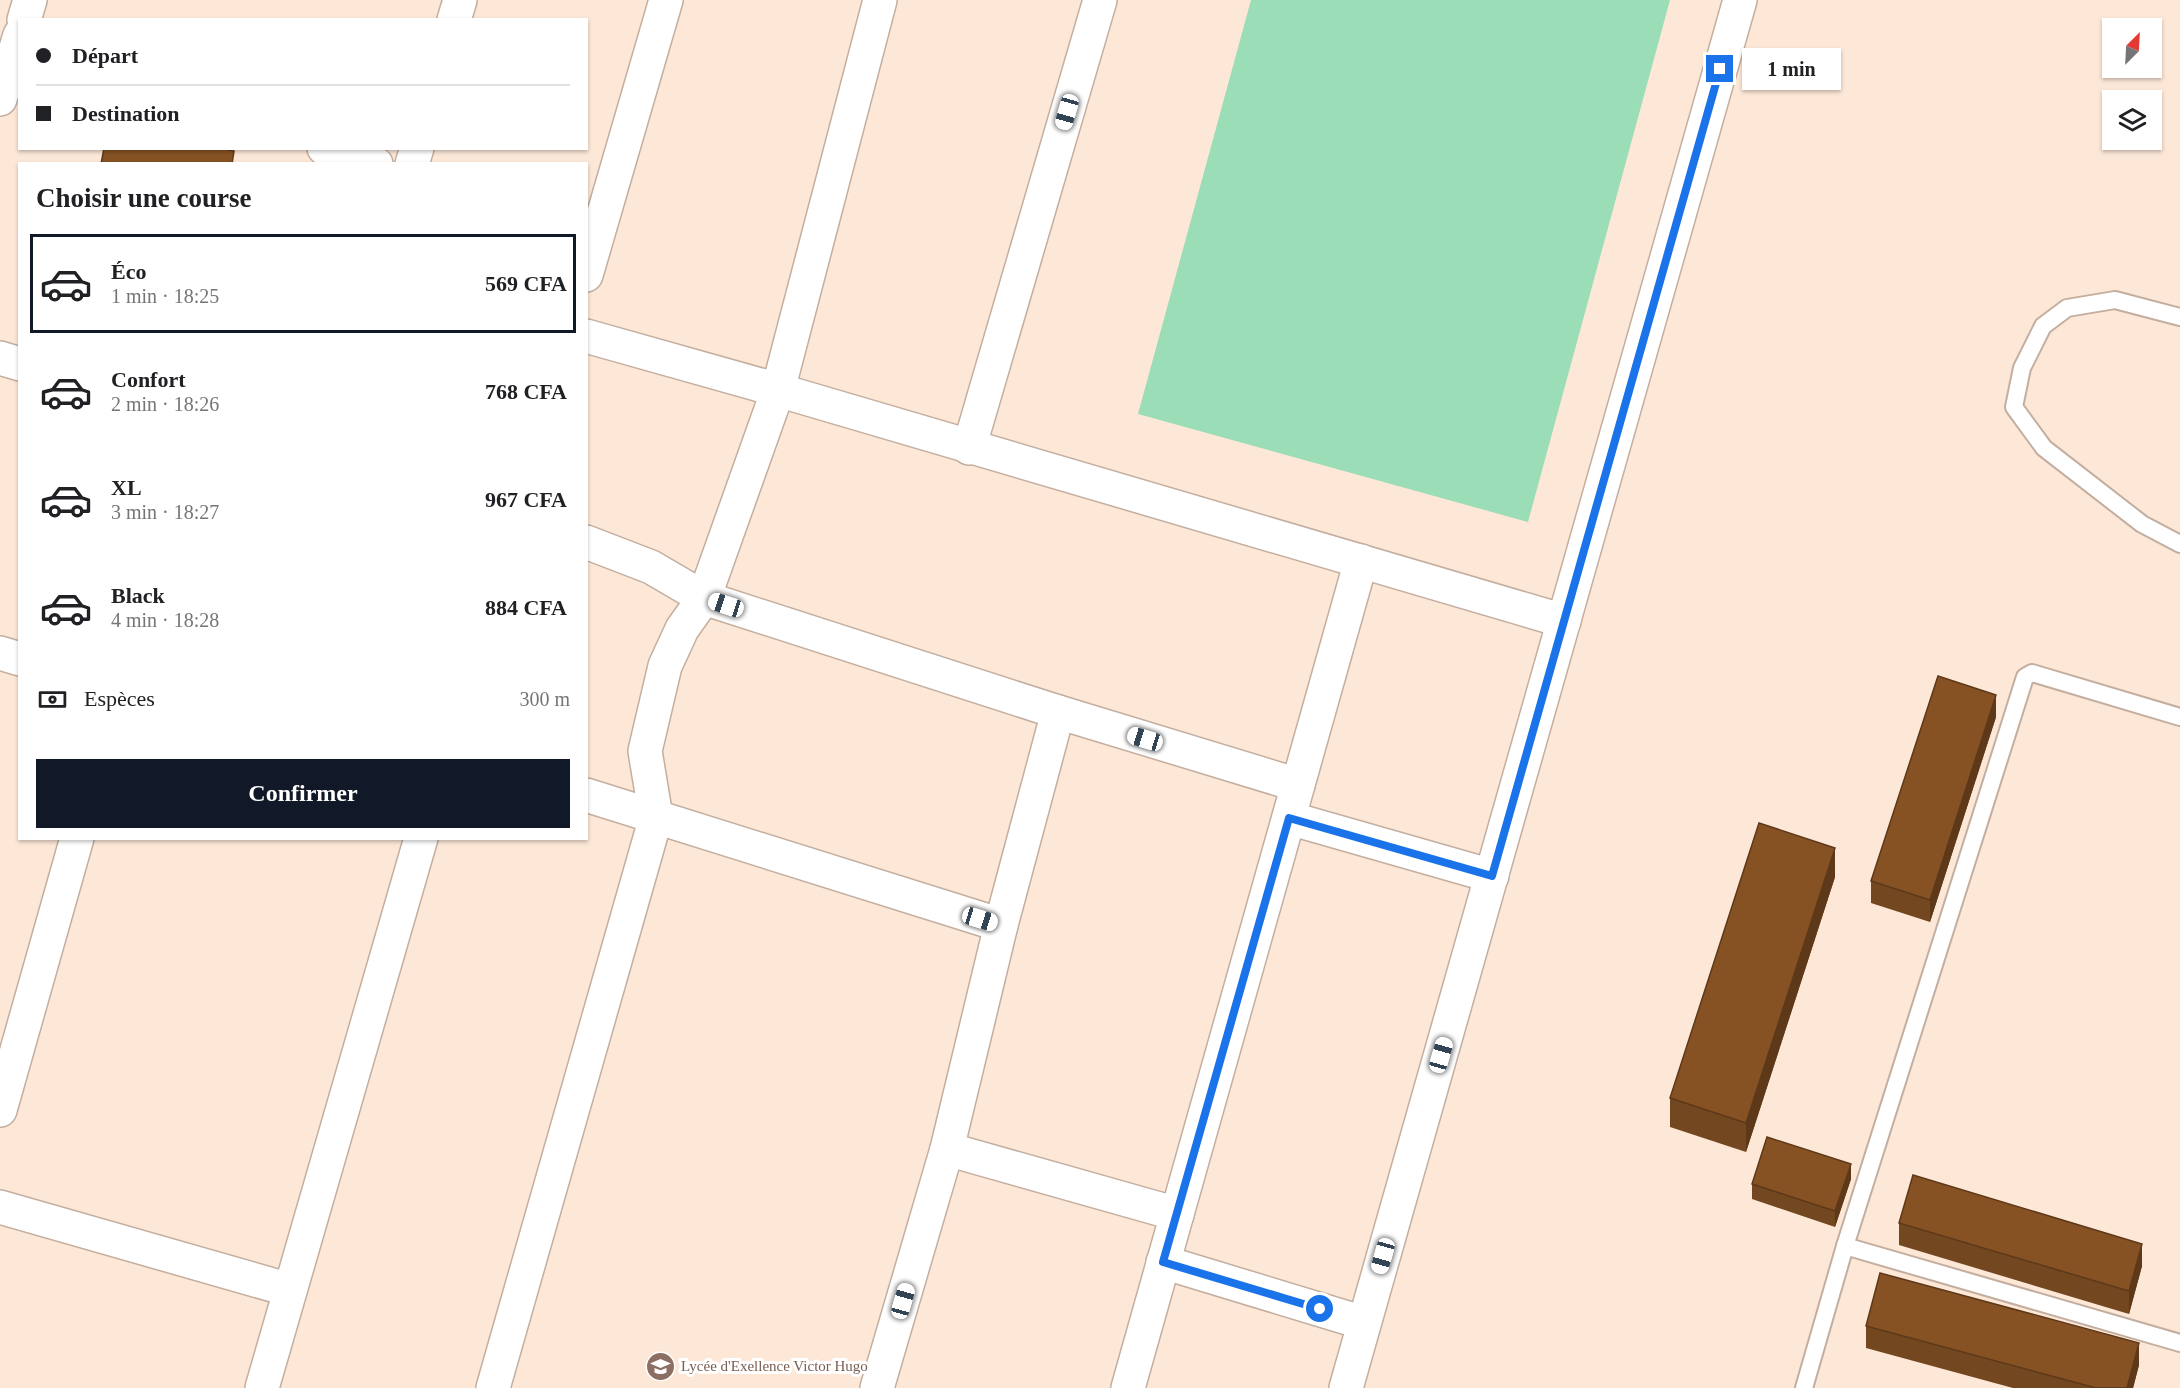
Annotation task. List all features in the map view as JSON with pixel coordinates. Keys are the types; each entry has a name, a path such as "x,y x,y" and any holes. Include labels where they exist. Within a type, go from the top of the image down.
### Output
{"street":[{"path":"25,18 30,0"},
{"path":"455,18 460,0"},
{"path":"588,261 593,227 666,0"},
{"path":"493,1388 656,816 645,751 665,666 682,629 704,598 778,390 880,0"},
{"path":"969,448 1100,0"},
{"path":"1346,1388 1740,0"},
{"path":"0,99 17,50"},
{"path":"325,154 366,162"},
{"path":"588,337 778,390 1564,621"},
{"path":"0,358 18,363"},
{"path":"588,543 651,567 704,598 1058,712 1298,785"},
{"path":"1128,1388 1361,561"},
{"path":"0,653 18,658"},
{"path":"877,1388 947,1149 1001,925 1058,712"},
{"path":"588,796 1001,925"},
{"path":"1289,818 1492,876"},
{"path":"0,1110 76,840"},
{"path":"262,1388 421,840"},
{"path":"947,1149 1177,1214"},
{"path":"0,1207 290,1290"},
{"path":"1163,1262 1364,1323"}],"lane":[{"path":"2180,317 2115,300 2067,308 2043,326 2022,368 2014,408 2044,448 2142,524 2180,544"},
{"path":"1804,1388 1845,1246 2025,677 2032,673 2180,717"},
{"path":"1845,1246 2180,1343"}],"green space":[{"path":"1251,0 1670,0 1528,522 1138,414"}],"building":[{"path":"104,150 234,151 232,162 101,162"},
{"path":"1938,676 1996,695 1930,900 1871,881"},
{"path":"1759,823 1835,848 1746,1123 1670,1098"},
{"path":"1767,1137 1851,1164 1835,1211 1752,1184"},
{"path":"1913,1175 2142,1244 2129,1291 1899,1223"},
{"path":"1880,1273 2139,1343 2127,1388 2096,1388 1866,1326"}],"place":[{"name":"Lycée d'Exellence Victor Hugo","path":"660,1366"}],"route":[{"path":"1320,1309 1163,1262 1289,818 1492,876 1720,69"}]}
